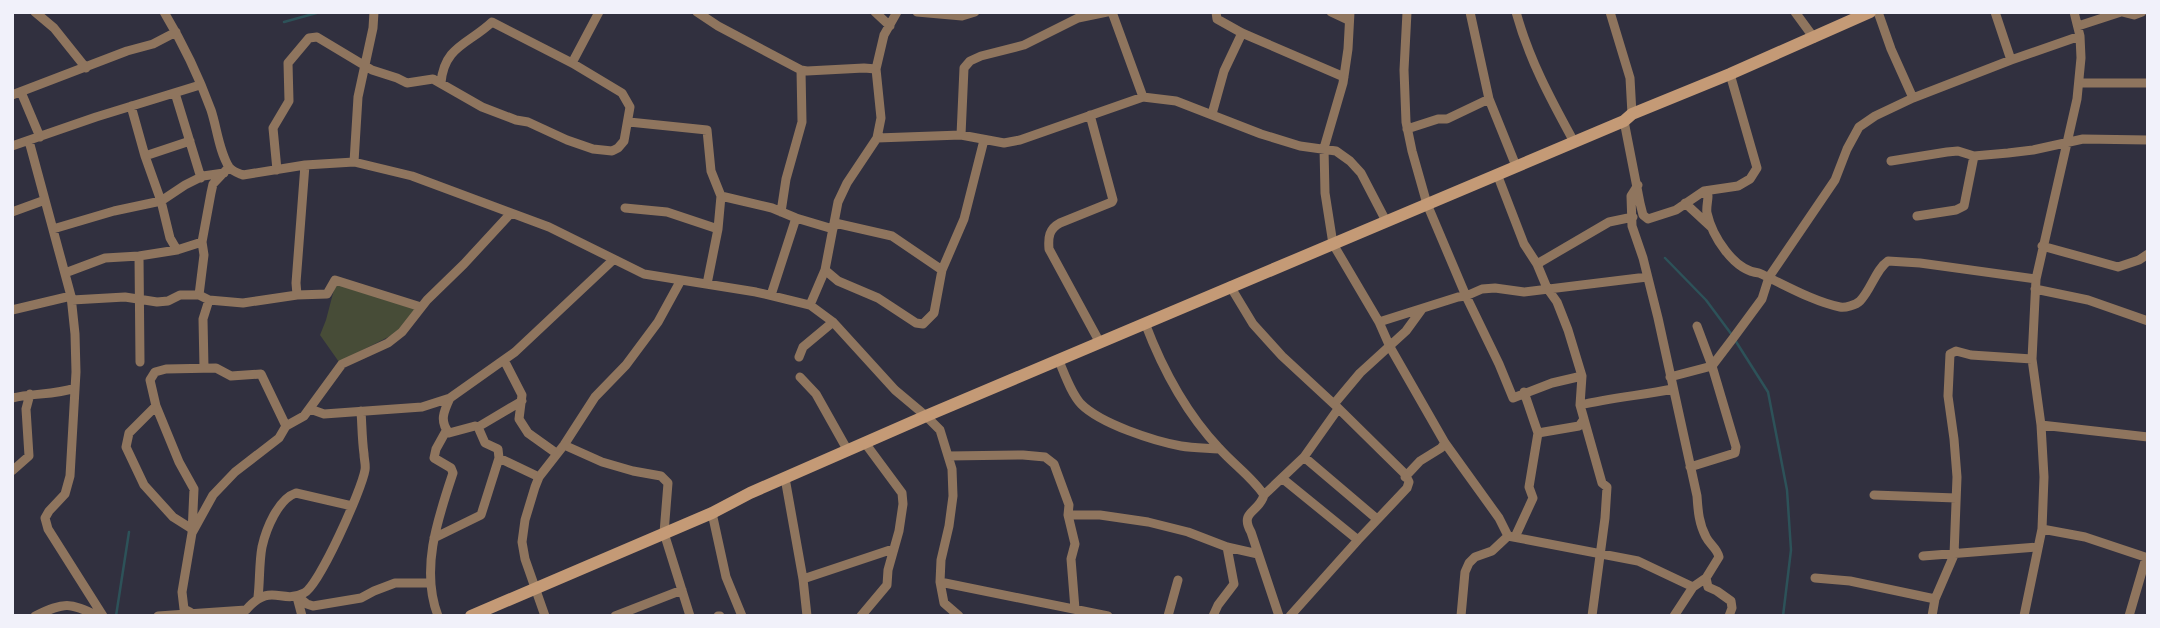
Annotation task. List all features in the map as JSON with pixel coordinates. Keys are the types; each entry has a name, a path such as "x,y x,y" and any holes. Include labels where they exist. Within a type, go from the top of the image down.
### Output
{"main road":[{"path":"471,616 712,513 750,493 926,416 1516,166 1870,12"}],"street":[{"path":"35,12 54,28 86,68"},
{"path":"164,12 176,32 210,108 226,170"},
{"path":"354,162 358,97 374,12"},
{"path":"572,64 599,12"},
{"path":"697,12 718,26 807,71 876,69"},
{"path":"875,12 890,26"},
{"path":"810,305 825,270 838,202 847,183 877,138 881,118 876,69 884,35 897,12"},
{"path":"917,12 962,16 975,12"},
{"path":"961,135 964,68 970,61 1024,45 1077,15 1110,12 1143,97"},
{"path":"1216,12 1217,19 1242,33 1344,77"},
{"path":"1331,12 1349,16 1344,77 1324,148 1325,193 1333,244 1445,443 1512,537 1638,561 1693,587"},
{"path":"1407,12 1404,70 1407,129 1427,204 1513,398 1552,383 1582,376"},
{"path":"1470,12 1489,99 1516,166"},
{"path":"1516,12 1526,47 1542,84 1573,140"},
{"path":"1610,12 1630,78 1628,117 1633,170 1643,215 1648,219 1676,210 1704,191 1738,186 1750,179 1757,168 1730,74"},
{"path":"1796,12 1814,38"},
{"path":"1878,12 1913,98"},
{"path":"1995,12 2011,60"},
{"path":"2024,616 2042,529 2044,477 2041,425 2032,359 2035,289 2042,246 2079,83 2081,58 2074,12"},
{"path":"1670,377 1712,366 1762,299 1769,277 1835,180 1859,127 1875,116 1913,98 2011,60 2121,12 2134,15 2141,12"},
{"path":"277,170 273,128 289,101 288,64 309,38 317,37 364,66 407,83 433,79 447,89 482,107 528,122 593,149 612,151 618,148 624,141 629,122 630,107 622,93 494,17 478,35 450,53 442,68 440,83"},
{"path":"40,137 16,94 127,51 153,44 176,32"},
{"path":"1212,114 1224,71 1242,33"},
{"path":"781,212 786,179 802,122 801,69"},
{"path":"2079,83 2148,83"},
{"path":"12,146 200,85"},
{"path":"175,93 201,178"},
{"path":"877,138 961,135 1004,143 1020,140 1143,97 1176,101 1261,134 1300,146 1336,151 1361,173 1386,221"},
{"path":"1407,129 1438,119 1447,119 1489,99"},
{"path":"131,106 145,156 162,201 170,239 177,250"},
{"path":"1090,115 1113,200 1060,223 1053,227 1048,237 1049,249 1100,341"},
{"path":"629,122 707,130 711,171 720,196 719,229 707,284"},
{"path":"1891,161 1958,151 1974,156 2034,150 2083,139 2148,139"},
{"path":"825,270 838,281 878,298 916,323 923,324 934,313 942,270 964,219 984,140"},
{"path":"29,141 71,298 75,346 71,476 65,494 48,511 45,518 48,528 101,616"},
{"path":"145,156 190,141"},
{"path":"1917,216 1956,210 1964,206 1974,156"},
{"path":"53,229 114,211 162,201 185,185 226,170 243,174 305,165 354,162 411,176 549,227 643,274 771,295 810,305 833,322 895,390 940,430 951,469 953,496 941,560 940,582 944,603 959,616"},
{"path":"298,295 296,283 305,165"},
{"path":"199,295 204,255 202,243 213,184 226,170"},
{"path":"1497,174 1524,244 1537,264 1547,288 1558,302 1568,330 1582,376 1580,405 1602,483 1607,487 1592,616"},
{"path":"1638,185 1631,196 1632,226 1647,277 1673,389 1697,496 1698,517 1705,535 1719,557 1706,578 1693,587 1675,615"},
{"path":"1704,191 1708,193 1707,213 1725,252 1749,272 1759,273 1843,308 1859,303 1874,283 1884,263 1888,261 2036,279"},
{"path":"720,196 796,218 892,236 942,270"},
{"path":"12,212 45,200"},
{"path":"1685,203 1715,231"},
{"path":"625,208 667,212 719,229"},
{"path":"192,531 213,495 235,472 279,438 286,426 310,410 342,364 388,344 402,332 421,307 511,213"},
{"path":"1537,264 1609,222 1633,217"},
{"path":"771,295 796,218"},
{"path":"65,274 105,258 139,256 202,243"},
{"path":"2042,246 2118,267 2148,254"},
{"path":"139,256 140,362"},
{"path":"310,410 324,414 422,407 450,398 516,352 613,260"},
{"path":"1379,322 1482,289 1524,292 1647,277"},
{"path":"545,616 525,559 522,542 525,520 539,477 564,445 595,397 626,365 657,323 681,280"},
{"path":"12,310 71,298 125,297 167,301 180,295 199,295 209,300 243,303 327,294 335,281 421,307"},
{"path":"1230,286 1253,324 1282,356 1405,474 1409,482 1407,488 1290,616"},
{"path":"2035,289 2088,300 2148,321"},
{"path":"204,368 203,319 209,300"},
{"path":"1279,616 1246,518 1262,502 1264,495 1304,457 1360,373 1406,331 1423,308"},
{"path":"799,357 803,347 833,322"},
{"path":"1145,323 1175,388 1205,433 1264,495"},
{"path":"1690,467 1735,453 1736,447 1697,326"},
{"path":"1931,616 1935,599 1954,555 1956,498 1954,439 1948,396 1950,354 1956,351 1971,355 2032,359"},
{"path":"504,360 520,389 522,401 519,419 528,433 556,453"},
{"path":"1059,361 1068,383 1082,404 1109,422 1135,433 1181,446 1219,449"},
{"path":"190,612 184,609 182,592 192,531 194,489 179,462 156,405 150,380 159,369 216,368 231,376 261,374 286,426"},
{"path":"800,377 816,394 848,451"},
{"path":"12,398 75,388"},
{"path":"1580,405 1673,389"},
{"path":"1461,616 1465,572 1469,563 1512,537 1533,498 1529,487 1538,433 1524,393"},
{"path":"12,471 29,456 26,409 30,394"},
{"path":"450,398 444,411 443,423 449,433 478,427 522,401"},
{"path":"156,405 129,433 126,447 144,485 173,517 192,531"},
{"path":"1538,433 1578,426 1584,419 1580,405"},
{"path":"258,597 297,596 310,590 352,506 366,468 361,411"},
{"path":"2041,425 2148,437"},
{"path":"434,538 481,515 499,458 498,449 485,443 478,427"},
{"path":"438,616 430,583 434,538 453,472 435,457 436,449 446,431"},
{"path":"1202,447 1205,433"},
{"path":"861,616 887,585 893,549 900,531 903,503 902,493 864,443"},
{"path":"1405,477 1420,461 1445,443"},
{"path":"564,445 602,462 662,476 668,483 664,533 690,616"},
{"path":"948,456 1023,454 1045,457 1054,464 1069,505 1068,515 1075,544 1071,559 1070,611"},
{"path":"1304,457 1377,519"},
{"path":"499,458 539,477"},
{"path":"785,478 807,616"},
{"path":"1283,479 1358,540"},
{"path":"158,616 190,612 247,613 258,597 262,547 280,505 296,493 352,506"},
{"path":"1874,495 1956,498"},
{"path":"712,513 726,578 742,616"},
{"path":"1068,515 1100,515 1148,522 1258,554"},
{"path":"2042,529 2085,537 2147,558 2129,616"},
{"path":"1213,616 1234,584 1227,547"},
{"path":"1923,556 2038,547"},
{"path":"803,579 893,549"},
{"path":"1706,578 1708,587 1731,601 1729,616"},
{"path":"1815,578 1850,581 1935,599"},
{"path":"1168,616 1178,580"},
{"path":"940,582 1070,611 1108,616"},
{"path":"297,596 313,606 361,598 395,583 430,583"},
{"path":"615,616 682,590"},
{"path":"297,596 302,616"},
{"path":"35,616 52,608 71,604 101,616"}],"green space":[{"path":"336,282 417,308 400,331 339,362 320,335"}],"waterway":[{"path":"284,22 320,12"},
{"path":"1665,258 1706,300 1732,335"},
{"path":"1735,340 1768,392 1787,490 1791,550 1783,616"},
{"path":"116,616 129,532"}]}
